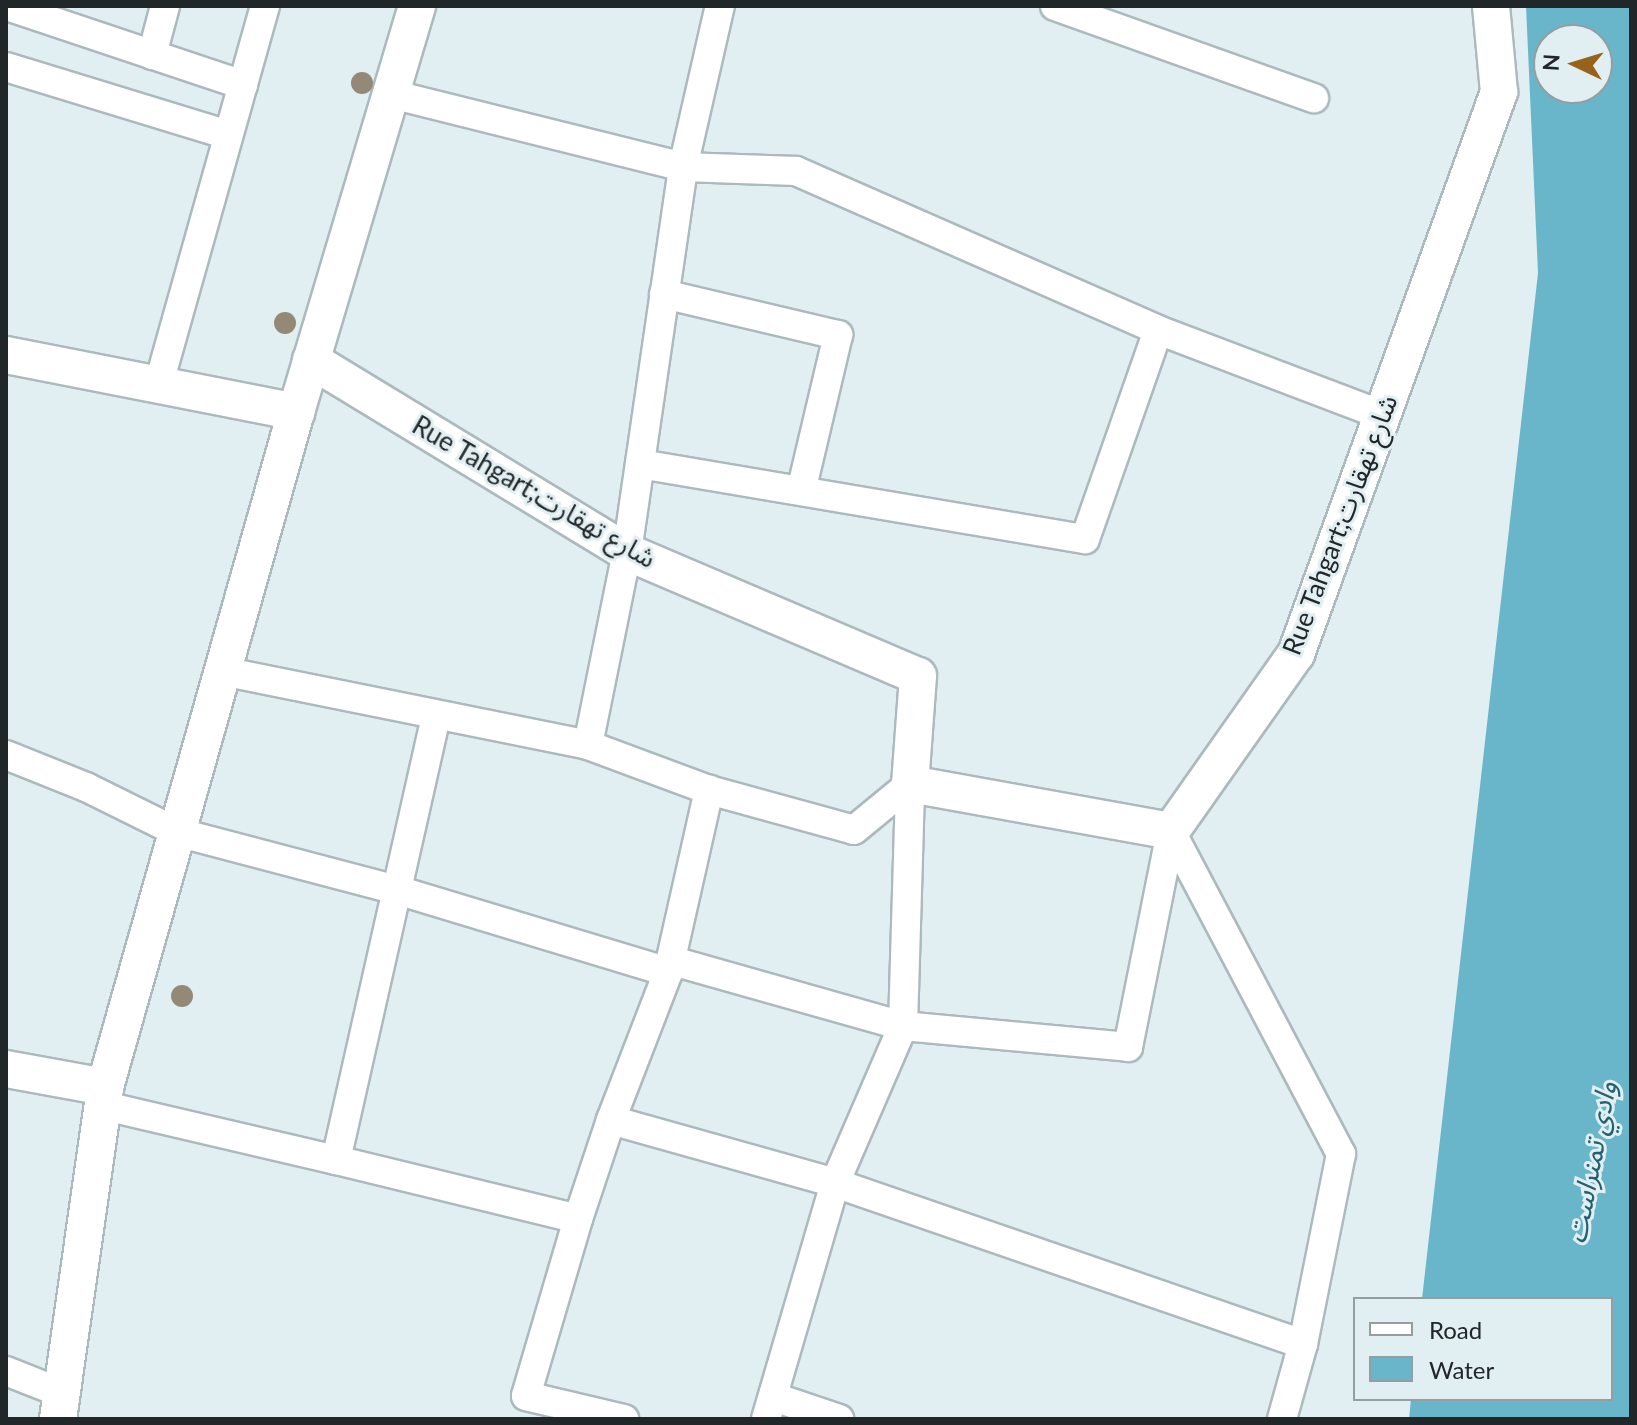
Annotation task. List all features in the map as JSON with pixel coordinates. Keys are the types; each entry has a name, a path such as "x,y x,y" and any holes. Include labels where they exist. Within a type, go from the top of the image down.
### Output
{"street":[{"path":"7,6 243,85"},
{"path":"152,55 165,6"},
{"path":"159,383 265,6"},
{"path":"6,1371 61,1406 103,1096 296,412 417,6"},
{"path":"588,745 627,552 683,167 720,6"},
{"path":"1055,6 1314,98"},
{"name":"Rue Tahgart;شارع تهقارت","path":"1171,831 1296,654 1499,92 1491,6"},
{"path":"6,67 228,135"},
{"path":"391,94 683,167 796,171 1158,330 1382,415"},
{"path":"664,294 838,335 801,491"},
{"path":"640,464 1085,539 1158,330"},
{"path":"6,355 296,412"},
{"name":"Rue Tahgart;شارع تهقارت","path":"311,360 627,552 918,676 910,784"},
{"path":"222,671 588,745 709,790 854,830 910,784 1171,831"},
{"path":"336,1160 400,891 436,716"},
{"path":"6,755 86,787 177,832 671,967 903,1026 1128,1047 1171,831"},
{"path":"839,1419 770,1408 835,1183 903,1026 910,784"},
{"path":"624,1419 523,1408 578,1219 611,1120 671,967 709,790"},
{"path":"1171,831 1341,1154 1303,1344 1282,1419"},
{"path":"6,1069 336,1160 578,1219"},
{"path":"611,1120 835,1183 1303,1344"}],"water":[{"name":"وادي تمنراست","path":"1526,6 1631,6 1631,1419 1409,1419 1411,1401 1613,1401 1613,1297 1422,1297 1538,273"}]}
